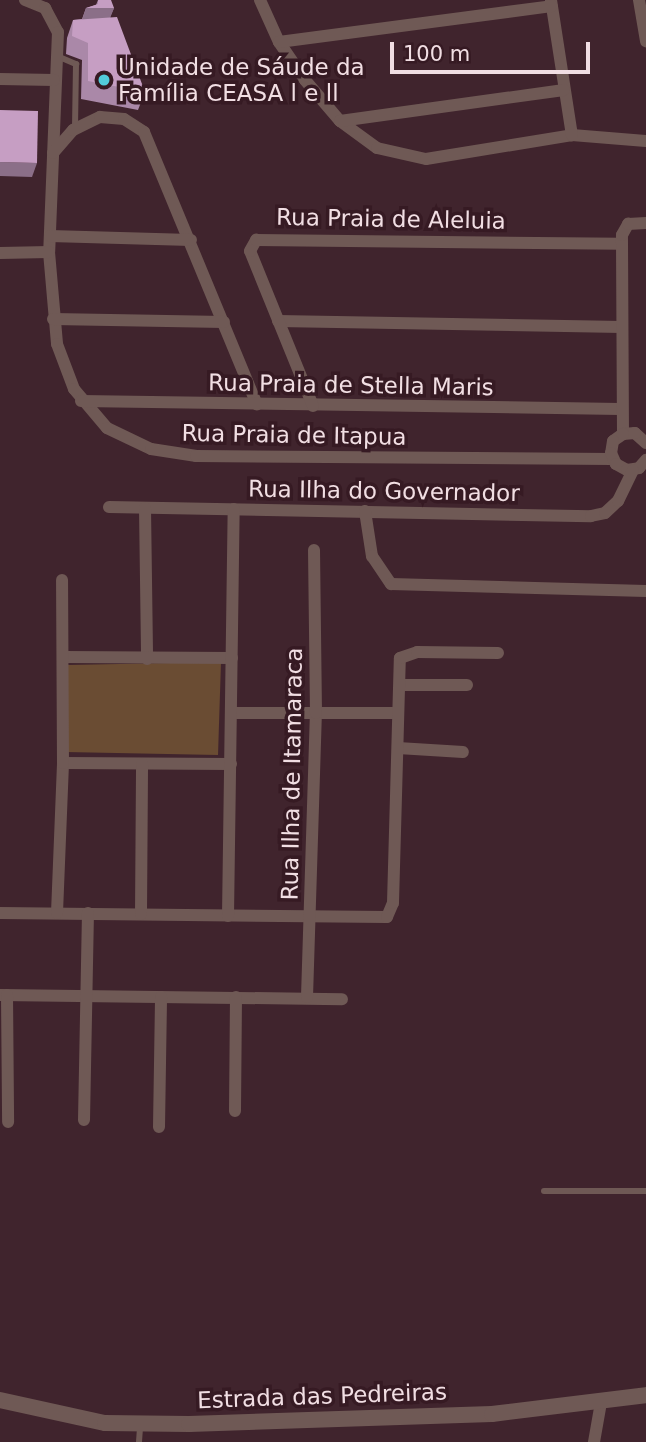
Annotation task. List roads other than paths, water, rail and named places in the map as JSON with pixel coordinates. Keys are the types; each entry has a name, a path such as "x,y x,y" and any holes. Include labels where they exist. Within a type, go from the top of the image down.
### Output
{"street":[{"name":"Rua Praia de Itapua","path":"24,0 45,8 64,32 54,80 49,253 53,319 66,372 81,401 107,428 166,453 612,459"},
{"path":"260,0 279,42 340,121 377,148 426,159 572,135 646,141"},
{"path":"279,42 552,3 572,135"},
{"path":"642,4 646,41"},
{"path":"0,79 54,80"},
{"path":"340,121 564,90"},
{"path":"53,153 75,128 100,117 124,119 144,132 191,240 257,405"},
{"path":"623,434 620,409 621,244 628,224 646,223"},
{"path":"50,236 191,240"},
{"name":"Rua Praia de Aleluia","path":"313,405 250,251 260,238 621,244"},
{"path":"0,253 49,253"},
{"path":"53,319 224,322"},
{"path":"278,321 622,327"},
{"name":"Rua Praia de Stella Maris","path":"81,401 620,409"},
{"path":"644,437 623,434 613,441 612,459 621,468 633,470 646,460"},
{"name":"Rua Ilha do Governador","path":"109,507 598,515 618,501 633,470"},
{"path":"145,508 147,659"},
{"path":"228,916 234,509"},
{"path":"365,512 373,556 390,584 646,591"},
{"name":"Rua Ilha de Itamaraca","path":"307,997 316,713 314,550"},
{"path":"57,913 63,763 62,580"},
{"path":"0,913 311,919 381,919 389,915 394,899 400,658 410,652 498,653"},
{"path":"64,657 232,658"},
{"path":"400,685 467,685"},
{"path":"233,713 397,713"},
{"path":"398,748 463,752"},
{"path":"63,763 230,764"},
{"path":"141,914 142,764"},
{"path":"84,1120 88,914"},
{"path":"8,1122 3,995 342,999"},
{"path":"159,1127 161,997"},
{"path":"235,1111 236,997"},
{"name":"Estrada das Pedreiras","path":"0,1400 92,1421 140,1424 492,1414 601,1404 646,1395"},
{"path":"594,1442 601,1404"}],"lane":[{"path":"57,56 76,64 75,128"},
{"path":"544,1191 646,1191"},
{"path":"139,1442 140,1424"}],"place":[{"name":"Unidade de Sáude da Família CEASA l e ll","path":"104,80"}]}
